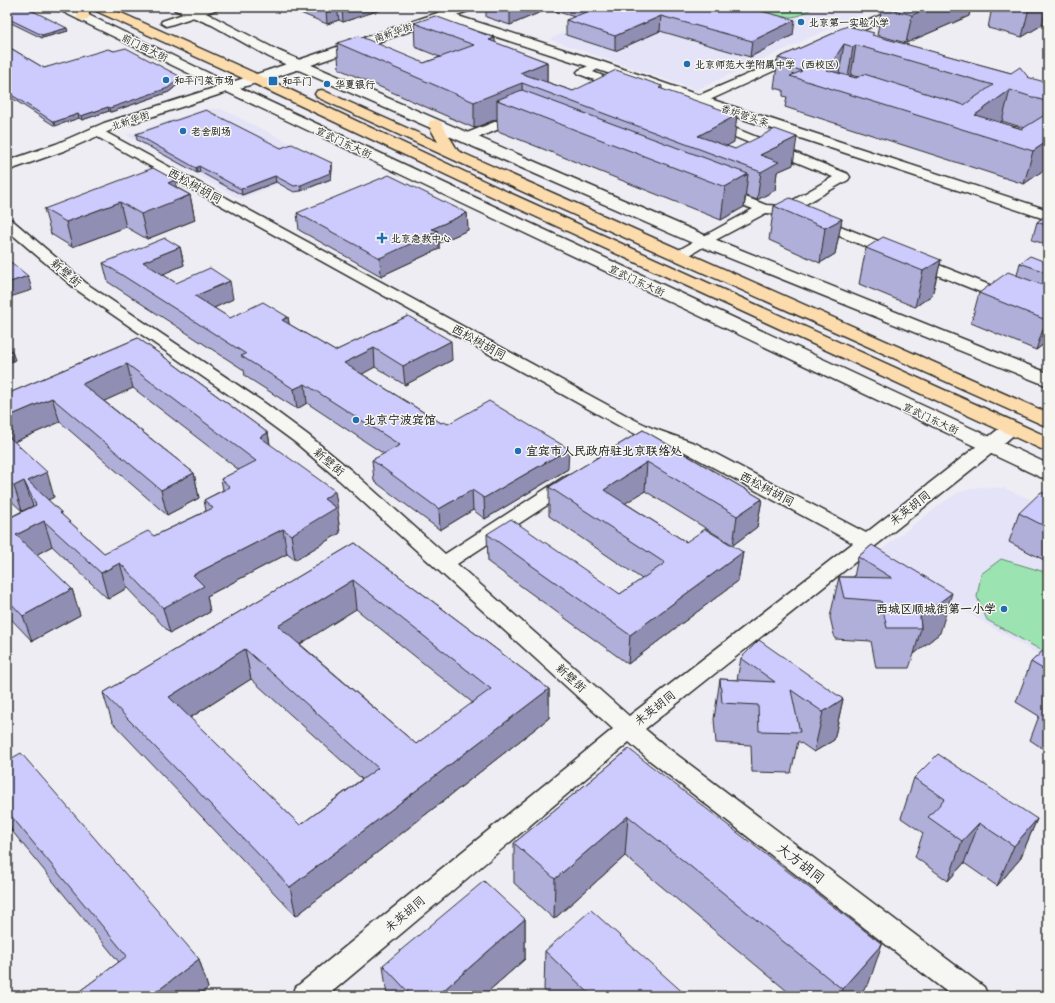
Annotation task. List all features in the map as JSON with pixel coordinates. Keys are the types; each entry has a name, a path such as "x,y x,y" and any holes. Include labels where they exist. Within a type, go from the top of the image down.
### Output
{"main road":[{"name":"前门西大街","path":"98,7 258,71"},
{"path":"152,17 186,32"},
{"path":"258,71 452,152 547,197 1048,420"},
{"name":"宣武门东大街","path":"258,71 495,192 1048,445"},
{"path":"435,124 452,152"}],"street":[{"name":"前门西大街","path":"63,7 83,12 222,85"},
{"path":"179,7 222,25 274,54 703,240 1048,380"},
{"path":"166,23 214,7"},
{"name":"南新华街","path":"258,71 293,62 440,11 467,7"},
{"path":"848,44 830,42 907,7"},
{"path":"987,7 1048,22"},
{"name":"香炉营头条","path":"440,11 698,100 1047,213"},
{"path":"698,100 812,50"},
{"path":"598,65 583,72 633,92"},
{"name":"北新华街","path":"7,166 61,147 96,131 258,71"},
{"name":"北新华街","path":"7,154 85,126 222,85"},
{"name":"宣武门东大街","path":"222,85 1048,472"},
{"path":"466,138 522,115 537,121"},
{"path":"698,118 843,177 786,210"},
{"name":"西松树胡同","path":"96,131 612,415 646,432 691,448 867,542"},
{"path":"705,187 764,210 786,210 1048,314"},
{"path":"680,255 703,240 764,210"},
{"name":"新壁街","path":"7,223 82,287 242,395 302,439 346,476 629,729"},
{"name":"未英胡同","path":"306,996 629,729 1011,428"},
{"path":"627,445 646,432"},
{"path":"445,564 587,470"},
{"name":"大方胡同","path":"629,729 656,752 974,996"}],"shaded area":[{"name":"北京师范大学附属中学（西校区）","path":"628,7 877,7 696,90 549,39"},
{"path":"204,109 221,109 292,144 245,161 282,183 240,199 126,135"},
{"name":"西城区顺城街第一小学","path":"978,487 1003,488 1048,508 1048,660 872,557 942,503 958,493"}],"green space":[{"path":"758,7 815,7 797,16 787,17 770,15"},
{"path":"1001,559 1048,573 1048,654 987,620 977,597 981,574"}],"building":[{"path":"7,7 28,7 30,8 29,9 67,28 42,35 7,18"},
{"path":"315,7 349,7 326,11"},
{"path":"501,7 517,7 510,10"},
{"path":"592,7 746,7 795,20 752,41 661,16 615,36 566,20 596,8"},
{"path":"883,7 930,7 912,15"},
{"path":"435,16 495,38 489,40 547,62 520,73 573,91 616,70 662,86 659,88 737,115 698,136 735,149 775,129 797,137 760,155 779,162 761,172 522,83 474,102 337,43 359,36 424,63 474,45 414,23"},
{"path":"848,26 874,33 872,35 1011,73 1020,67 1027,77 1048,83 1048,102 1010,90 975,115 1022,129 1048,113 1048,141 1033,151 790,76 802,71 787,66 794,62 778,58 834,33 837,30","holes":["844,44 853,47 856,45 993,85 964,105 864,74 856,78 827,70"]},
{"path":"7,46 44,68 108,49 114,51 126,48 181,77 168,88 110,108 108,107 81,116 78,114 54,122 7,92 7,77 12,76 7,73"},
{"path":"522,90 748,174 725,187 497,100"},
{"path":"206,110 281,148 292,144 332,163 330,173 301,185 294,186 275,176 241,189 199,166 196,168 136,134"},
{"path":"153,168 175,180 168,183 190,195 141,214 120,202 66,222 44,209"},
{"name":"北京急救中心","path":"389,175 467,213 432,229 438,231 380,258 297,213"},
{"path":"790,198 842,219 825,228 774,206"},
{"path":"1048,214 1048,226 1037,222"},
{"path":"883,237 941,260 923,271 866,248"},
{"path":"165,238 180,247 143,262 176,283 210,268 230,281 195,296 230,318 263,302 288,317 282,320 335,351 408,316 451,341 403,366 374,348 344,363 441,423 444,422 448,424 489,401 569,449 484,498 472,490 439,509 372,460 400,445 305,384 294,389 241,356 246,354 103,263"},
{"path":"1030,256 1048,263 1048,273 1020,263"},
{"path":"7,259 28,276 7,283"},
{"path":"1008,272 1048,287 1048,318 1046,320 979,293"},
{"path":"138,338 268,433 260,437 335,491 324,499 336,508 291,535 283,529 193,575 204,586 163,608 120,563 101,573 44,521 16,535 72,589 23,616 7,599 7,519 36,505 24,481 14,486 7,480 7,435 47,472 28,481 61,512 60,513 104,553 148,531 154,536 213,508 204,500 230,487 221,479 256,461 127,364 82,384 194,473 161,490 52,398 7,417 7,394"},
{"path":"643,430 762,499 737,516 647,462 604,490 686,542 705,529 743,552 630,635 487,534 511,519 620,594 665,563 549,487"},
{"path":"1041,492 1048,495 1048,528 1019,513"},
{"path":"355,543 549,689 290,887 103,693","holes":["353,580 491,689 416,744 278,626","245,649 378,768 300,825 169,697"]},
{"path":"872,545 952,593 920,617 921,628 887,628 881,601 844,598 839,577 892,578 858,557"},
{"path":"759,640 843,699 823,712 791,690 800,732 759,731 758,705 722,703 720,679 775,682 741,658"},
{"path":"1048,646 1048,672 1031,662"},
{"path":"629,749 882,944 842,989 628,816 555,879 514,843"},
{"path":"21,753 199,959 151,996 73,996 127,956 7,811 7,761"},
{"path":"938,754 1037,819 1014,846 979,823 962,841 928,817 945,799 914,778"},
{"path":"484,881 525,919 437,996 412,996 383,965"},
{"path":"591,910 687,996 592,996 545,951"}],"place":[{"name":"北京第一实验小学","path":"801,22"},
{"name":"北京师范大学附属中学（西校区）","path":"687,64"},
{"name":"和平门菜市场","path":"166,80"},
{"name":"和平门","path":"273,81"},
{"name":"华夏银行","path":"327,84"},
{"name":"老舍剧场","path":"183,131"},
{"name":"北京急救中心","path":"382,238"},
{"name":"北京宁波宾馆","path":"356,420"},
{"name":"宜宾市人民政府驻北京联络处","path":"518,451"},
{"name":"西城区顺城街第一小学","path":"1004,609"}]}
